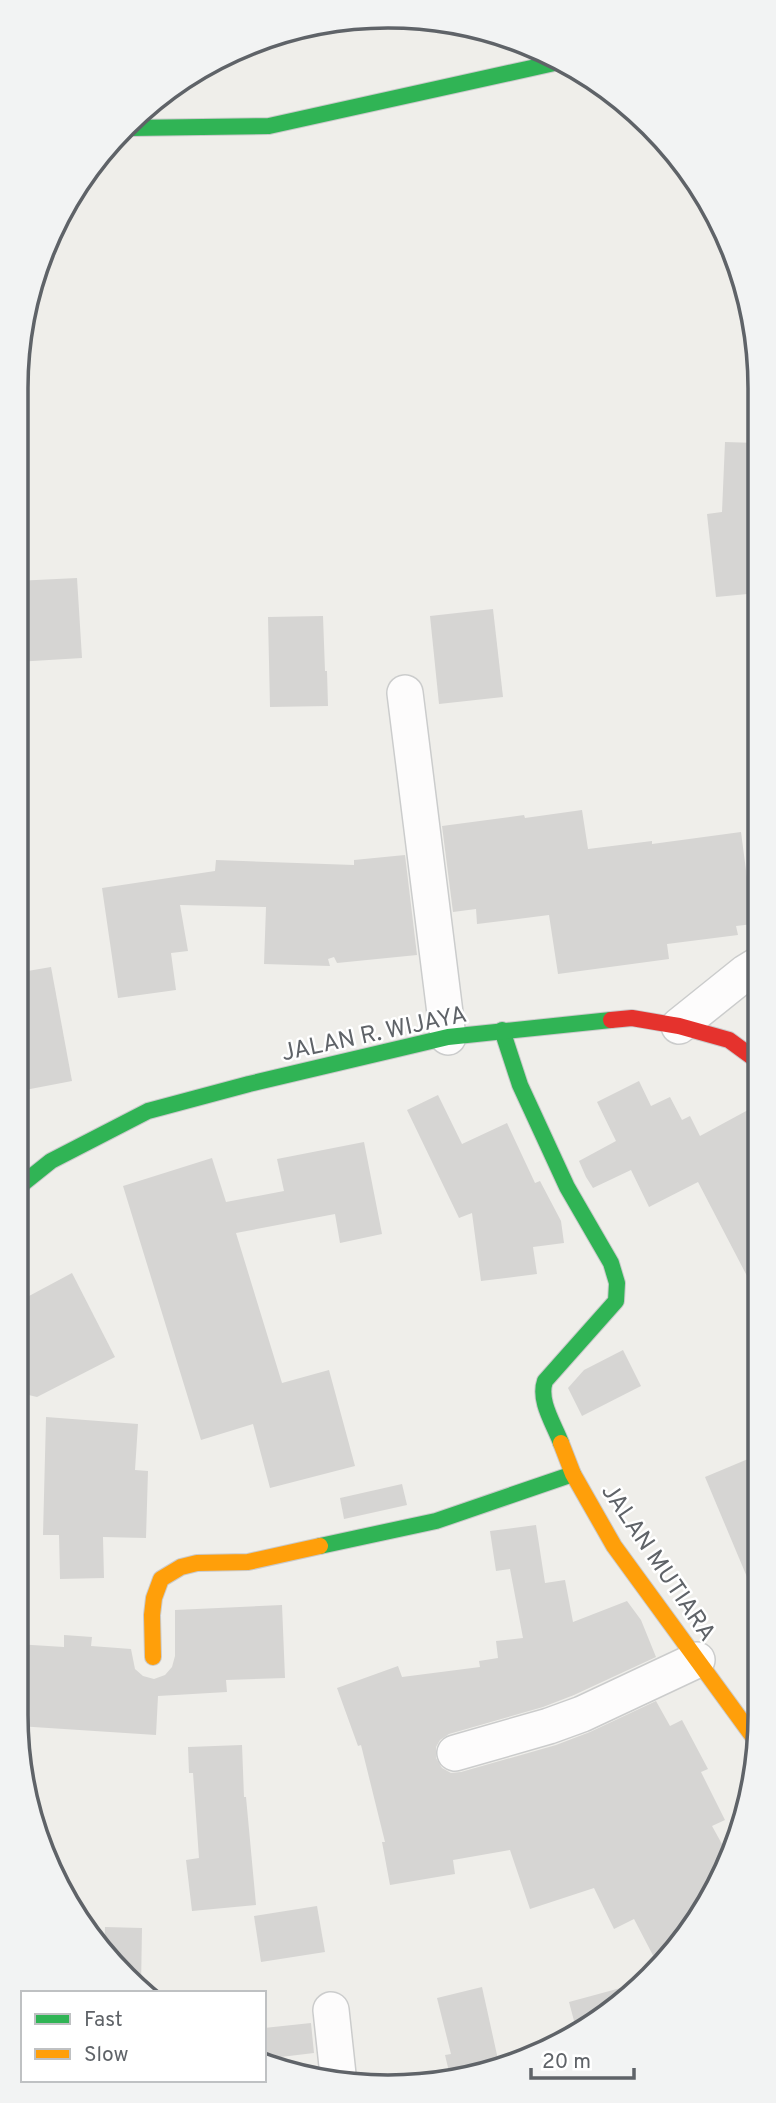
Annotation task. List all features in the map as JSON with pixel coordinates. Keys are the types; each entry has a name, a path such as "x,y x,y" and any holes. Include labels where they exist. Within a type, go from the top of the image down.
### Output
{"street":[{"path":"139,128 269,126 546,65"},
{"path":"405,693 448,1037"},
{"path":"679,1026 748,971"},
{"name":"JALAN R. WIJAYA","path":"28,1179 51,1161 148,1111 448,1037 632,1018 679,1026 729,1040 748,1054"},
{"name":"JALAN MUTIARA","path":"502,1030 520,1085 567,1187 611,1263 617,1283 616,1301 545,1381 542,1390 544,1400 573,1474 614,1546 747,1729"},
{"path":"153,1657 154,1598 160,1579 181,1567 197,1563 248,1562 436,1521 573,1474"},
{"path":"454,1754 582,1714 697,1660"},
{"path":"331,2010 338,2071"}],"building":[{"path":"725,442 748,443 748,594 716,597 707,514 722,512"},
{"path":"77,578 82,658 28,661 28,580"},
{"path":"493,609 503,697 439,704 430,616"},
{"path":"323,616 328,706 270,707 268,617"},
{"path":"582,810 588,849 741,832 748,886 748,925 736,926 738,935 667,944 669,959 558,974 549,915 477,924 476,909 453,912 442,826 524,815 525,818"},
{"path":"405,855 417,955 337,963 334,957 328,959 330,966 264,964 266,907 180,905 188,951 171,953 176,990 118,998 102,888 215,871 216,860 354,865 354,860"},
{"path":"51,967 72,1081 28,1089 28,971"},
{"path":"639,1081 651,1106 670,1097 682,1120 690,1116 700,1136 748,1110 748,1278 698,1182 649,1207 631,1170 593,1188 579,1161 616,1141 597,1102"},
{"path":"438,1095 462,1144 507,1123 535,1183 540,1181 561,1221 564,1243 533,1247 537,1274 481,1281 472,1213 459,1218 407,1110"},
{"path":"364,1142 382,1234 340,1243 335,1214 236,1233 282,1383 329,1370 355,1466 270,1488 253,1424 201,1440 123,1186 212,1158 226,1202 284,1191 277,1159"},
{"path":"72,1273 115,1357 37,1397 28,1395 28,1297"},
{"path":"623,1350 641,1386 582,1416 568,1388 584,1370"},
{"path":"46,1417 138,1424 135,1470 148,1471 146,1538 103,1537 104,1578 60,1579 59,1535 43,1535"},
{"path":"748,1459 748,1579 705,1477"},
{"path":"402,1484 407,1505 344,1519 340,1498"},
{"path":"536,1525 545,1583 565,1580 573,1622 627,1601 641,1620 656,1657 543,1707 449,1734 440,1740 436,1747 436,1758 442,1768 451,1773 461,1772 556,1745 656,1701 670,1726 682,1720 708,1769 701,1772 725,1820 712,1826 723,1846 700,1895 674,1934 654,1958 634,1919 614,1929 594,1888 530,1909 510,1850 453,1860 455,1874 390,1885 382,1842 385,1842 361,1745 358,1746 337,1688 398,1666 402,1677 480,1667 479,1661 498,1658 496,1641 523,1638 510,1569 496,1571 490,1531"},
{"path":"282,1605 285,1678 226,1680 227,1692 158,1696 156,1735 28,1727 28,1645 64,1647 64,1635 92,1637 91,1646 131,1649 135,1669 143,1676 154,1679 165,1675 172,1667 175,1656 175,1610"},
{"path":"242,1745 244,1797 256,1905 192,1911 186,1860 199,1858 193,1773 189,1773 188,1747"},
{"path":"317,1906 325,1952 261,1962 254,1916"},
{"path":"105,1927 142,1928 141,1977 133,1970 105,1937"},
{"path":"482,1987 498,2058 449,2070 445,2055 451,2054 437,1998"},
{"path":"624,1987 575,2023 569,2002"},
{"path":"311,2023 314,2053 277,2057 266,2054 266,2028"}],"traffic: fast":[{"path":"139,128 269,126 546,65"},
{"path":"28,1179 51,1161 148,1111 448,1037 611,1020"},
{"path":"502,1030 520,1085 567,1187 611,1263 617,1283 616,1301 545,1381 545,1404 561,1443"},
{"path":"320,1546 436,1521 573,1474"}],"traffic: slow":[{"path":"561,1443 573,1474 614,1546 747,1729"},
{"path":"153,1657 152,1615 154,1598 161,1579 181,1567 197,1563 248,1562 320,1546"}],"traffic: jam":[{"path":"611,1020 632,1018 679,1026 729,1040 748,1054"}]}
